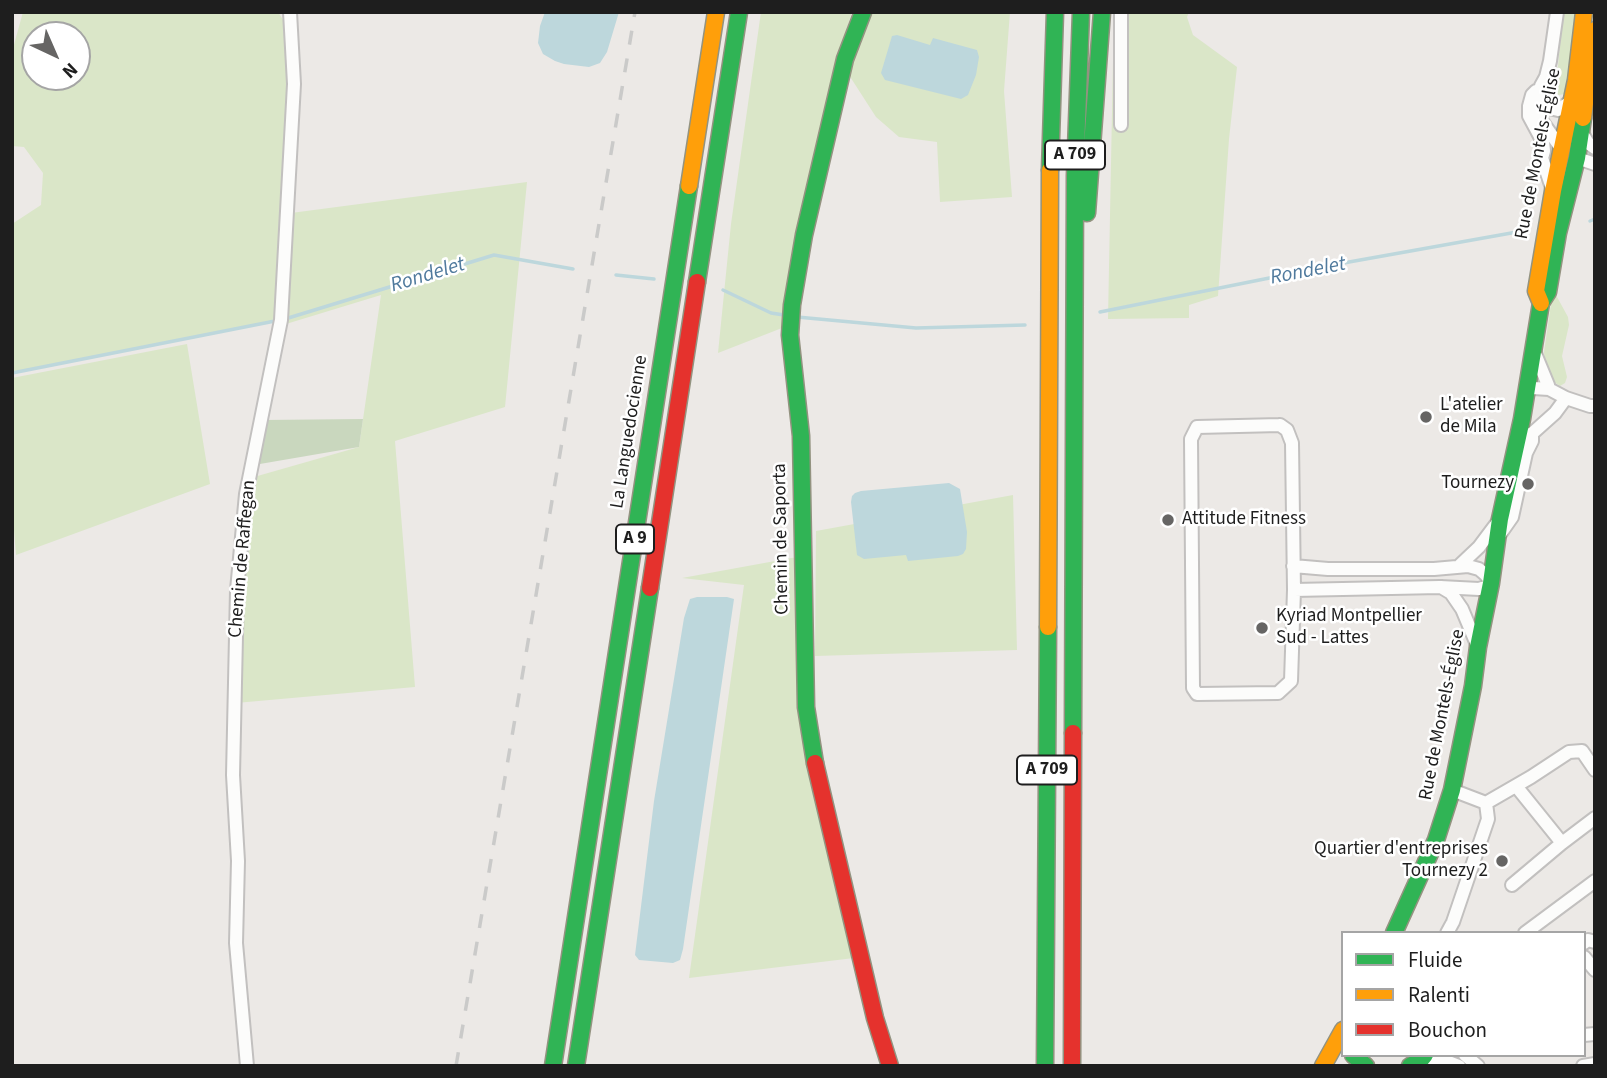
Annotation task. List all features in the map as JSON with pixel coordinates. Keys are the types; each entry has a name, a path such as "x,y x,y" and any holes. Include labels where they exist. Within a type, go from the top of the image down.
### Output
{"main road":[{"name":"La Languedocienne","path":"553,1066 716,12"},
{"name":"A 9","path":"576,1066 739,12"},
{"name":"Chemin de Saporta","path":"863,12 845,59 804,235 792,305 790,335 801,436 806,707 815,763 875,1018 890,1066"},
{"path":"1046,12 1050,136"},
{"name":"A 709","path":"1045,1066 1050,136 1055,12"},
{"name":"A 709","path":"1072,1066 1075,176 1081,12"},
{"path":"1074,299 1088,206 1102,12"},
{"name":"Rue de Montels-Église","path":"1541,303 1536,291 1576,80 1584,12"},
{"name":"Rue de Montels-Église","path":"1395,931 1436,839 1452,790 1541,303 1548,292 1558,233 1582,132 1595,30"},
{"path":"1570,102 1574,114 1572,132 1577,158"},
{"path":"1558,233 1558,215 1570,162 1562,148"},
{"path":"1323,1066 1341,1034"}],"street":[{"name":"Chemin de Raffegan","path":"247,1066 236,943 238,861 233,775 237,590 246,494 281,320 294,84 290,12"},
{"path":"1121,12 1121,125"},
{"path":"1553,191 1542,158 1543,142 1529,116 1529,106 1532,95 1546,77 1557,12"},
{"path":"1541,86 1539,114 1562,148"},
{"path":"1538,102 1558,110 1570,102"},
{"path":"1582,132 1588,143 1595,148"},
{"path":"1577,158 1595,164"},
{"path":"1533,348 1549,389"},
{"path":"1546,421 1536,415 1525,397 1533,388 1549,389 1566,398 1595,406"},
{"path":"1515,450 1555,413 1566,398"},
{"path":"1280,425 1287,430 1292,443 1293,566 1291,681 1286,688 1278,693 1197,694 1193,688 1191,439 1197,427 1280,425"},
{"name":"Rue de Montels-Église","path":"1498,537 1511,517 1532,433"},
{"path":"1460,565 1479,547 1500,519"},
{"path":"1293,566 1328,569 1434,569 1460,565 1479,569 1490,583 1479,589 1440,587 1294,590"},
{"path":"1440,587 1451,593 1462,609 1478,647"},
{"path":"1486,803 1569,752 1581,751 1595,770"},
{"path":"1516,786 1562,843"},
{"path":"1452,790 1486,803"},
{"path":"1448,931 1488,818 1486,803"},
{"path":"1512,885 1595,818"},
{"path":"1528,931 1595,881"},
{"path":"1418,1060 1441,1059 1459,1066"},
{"path":"1583,1066 1595,1064"}],"green space":[{"path":"23,12 278,12 287,26 287,123 275,320 12,373 12,224 41,205 43,173 24,147 12,146 12,52"},
{"path":"761,12 852,12 838,56 802,209 782,328 718,353 731,224"},
{"path":"872,12 1010,12 1004,91 1012,197 940,202 937,142 899,137 876,117 847,72"},
{"path":"1117,12 1189,12 1187,17 1193,35 1237,67 1218,296 1189,305 1189,318 1108,319 1113,60"},
{"path":"1563,12 1579,12 1567,92 1559,95 1553,89"},
{"path":"527,182 505,407 395,441 415,687 236,703 237,605 254,477 359,447 381,295 286,324 291,213"},
{"path":"1556,295 1568,317 1569,325 1562,356 1567,377 1565,383 1560,386 1551,380 1545,368 1544,352 1552,297"},
{"path":"187,344 210,484 16,555 12,505 12,378"},
{"path":"363,419 359,447 254,465 263,420"},
{"path":"1013,495 1017,650 815,656 816,531"},
{"path":"797,557 798,656 854,958 689,978 744,585 682,578"}],"water":[{"path":"545,12 619,12 607,52 600,63 589,67 564,64 543,54 538,43"},
{"path":"897,35 930,45 933,38 977,50 979,57 976,75 968,95 961,99 885,80 881,73 892,36"},
{"path":"949,483 960,489 967,532 963,554 908,561 906,555 864,559 857,555 851,502 855,493"},
{"path":"690,599 734,599 683,949 680,960 673,963 639,960 635,955 654,801 684,618"}],"waterway":[{"name":"Rondelet","path":"1590,221 1595,219"},
{"name":"Rondelet","path":"1100,312 1349,262 1517,232"},
{"name":"Rondelet","path":"285,319 494,255 573,269"},
{"path":"616,275 654,279"},
{"path":"723,290 771,313 784,315"},
{"name":"Rondelet","path":"797,317 916,328 1025,325"},
{"name":"Rondelet","path":"12,373 275,321"}],"railway":[{"path":"456,1066 635,12"}],"traffic: fast":[{"path":"697,282 739,12"},
{"path":"815,763 806,707 801,436 790,335 792,305 804,235 845,59 863,12"},
{"path":"1050,170 1055,12"},
{"path":"1073,733 1075,176 1081,12"},
{"path":"1087,213 1102,12"},
{"path":"1395,931 1436,840 1452,790 1473,686 1500,519 1522,419 1541,303 1548,292 1583,118"},
{"path":"553,1066 689,186"},
{"path":"576,1066 650,588"},
{"path":"1045,1066 1048,627"},
{"path":"1355,1057 1366,1066"},
{"path":"1410,1066 1423,1057"}],"traffic: slow":[{"path":"689,186 716,12"},
{"path":"1541,303 1536,291 1576,80 1584,12"},
{"path":"1583,118 1595,30"},
{"path":"1048,627 1050,170"},
{"path":"1323,1066 1341,1034"}],"traffic: jam":[{"path":"650,588 697,282"},
{"path":"1072,1066 1073,733"},
{"path":"815,763 875,1018 890,1066"}],"place":[{"name":"L'atelier de Mila","path":"1426,417"},
{"name":"Tournezy","path":"1528,484"},
{"name":"Attitude Fitness","path":"1168,520"},
{"name":"Kyriad Montpellier Sud - Lattes","path":"1262,628"},
{"name":"Quartier d'entreprises Tournezy 2","path":"1502,861"}]}
